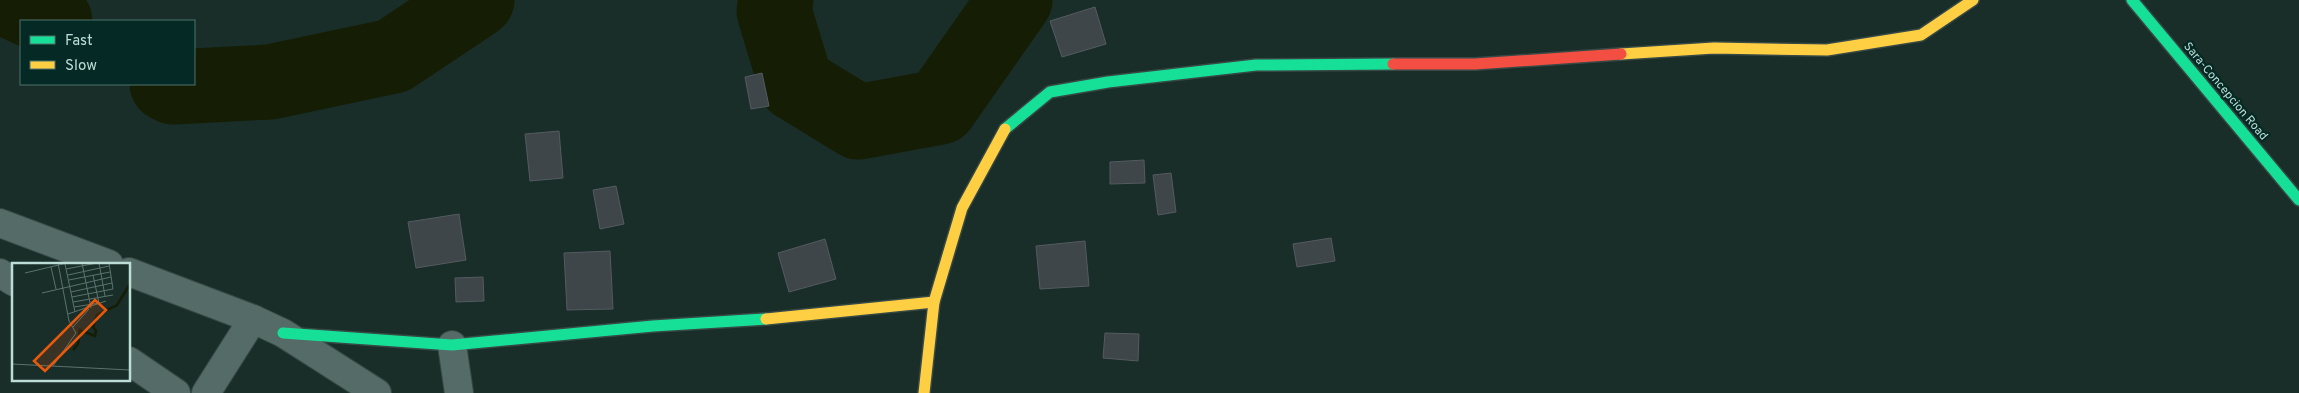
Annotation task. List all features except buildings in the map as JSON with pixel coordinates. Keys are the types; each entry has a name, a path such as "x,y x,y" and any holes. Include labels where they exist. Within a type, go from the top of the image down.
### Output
{"street":[{"path":"924,393 934,302 962,208 1006,128 1050,92 1108,82 1256,65 1475,64 1714,48 1827,50 1921,34 1973,0"},
{"name":"Sara-Concepcion Road","path":"2132,0 2299,200"},
{"path":"0,223 106,263"},
{"path":"130,272 254,319 282,333 377,393"},
{"path":"0,273 12,281"},
{"path":"282,333 452,345 653,326 761,319 934,302"},
{"path":"206,393 254,319"},
{"path":"452,345 459,393"},
{"path":"130,362 176,393"}],"waterway":[{"path":"9,0 53,20"},
{"path":"169,85 173,87 270,82 393,56 477,0"},
{"path":"776,0 774,11 796,84 858,122 940,107 1015,0"}],"traffic: fast":[{"path":"2132,0 2299,200"},
{"path":"1005,129 1050,92 1108,82 1256,65 1393,64"},
{"path":"283,333 452,345 653,326 766,319"}],"traffic: slow":[{"path":"1621,54 1714,48 1827,50 1921,35 1973,0"},
{"path":"924,393 934,302 962,208 1005,129"},
{"path":"766,319 934,302"}],"traffic: jam":[{"path":"1393,64 1475,64 1621,54"}]}
